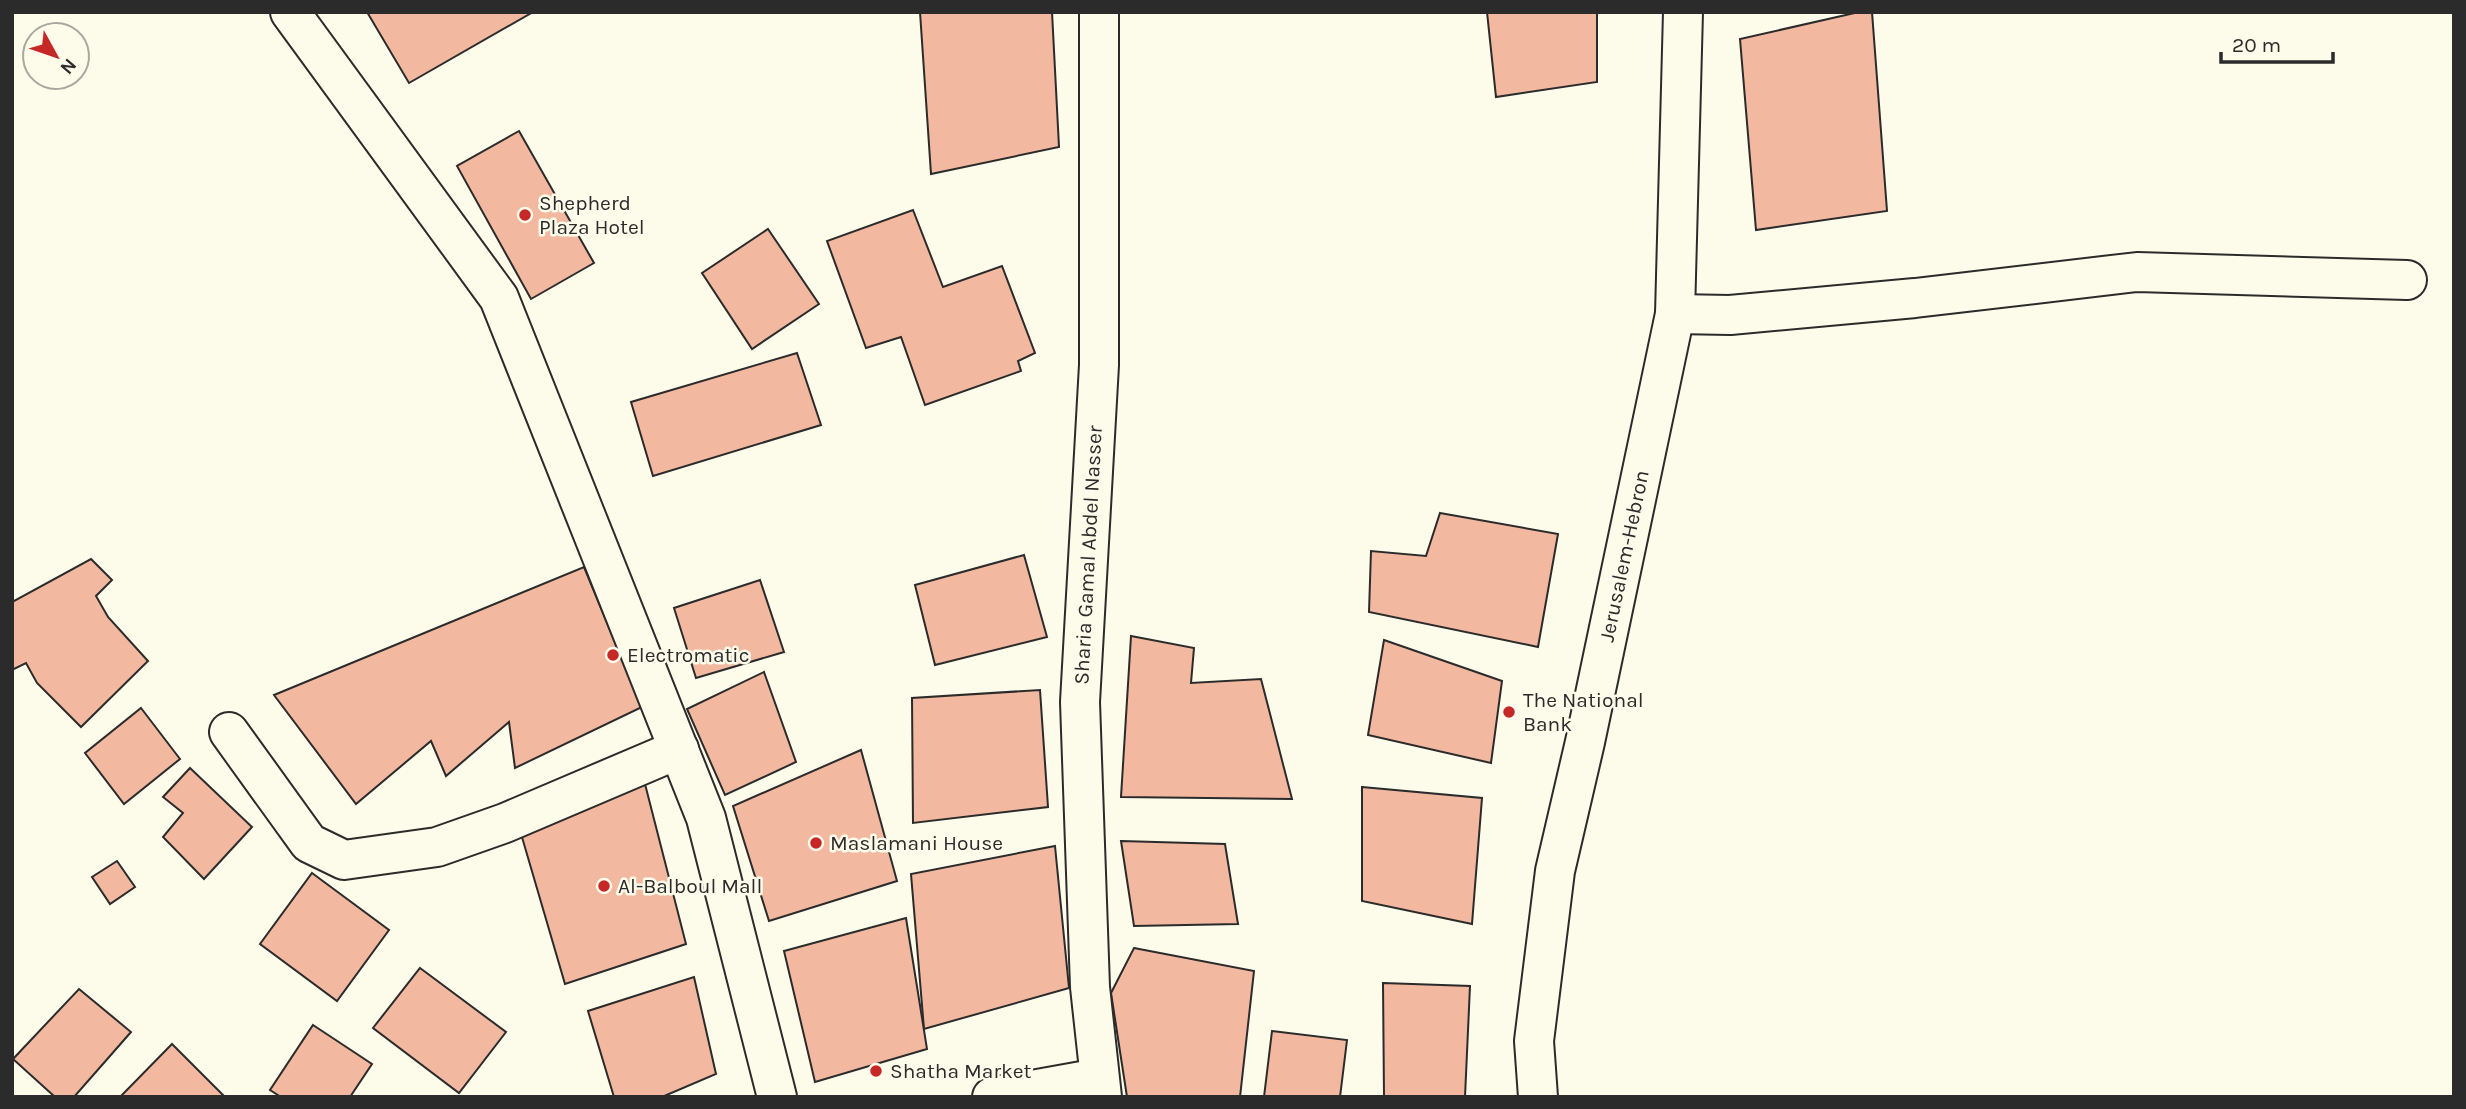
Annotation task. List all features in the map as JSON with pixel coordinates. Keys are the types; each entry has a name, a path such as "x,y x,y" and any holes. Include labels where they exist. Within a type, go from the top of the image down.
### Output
{"street":[{"path":"290,12 499,298 706,818 777,1097"},
{"name":"Sharia Gamal Abdel Nasser","path":"1099,12 1099,365 1080,702 1090,987 1101,1088"},
{"name":"Jerusalem-Hebron","path":"1538,1097 1534,1041 1555,871 1585,742 1675,314 1683,12"},
{"path":"1675,314 1730,315 1875,302 2137,272 2407,280"},
{"path":"229,732 309,843 344,860 437,847 505,823 679,749"},
{"path":"992,1097 1101,1088"}],"building":[{"path":"367,12 533,12 409,83"},
{"path":"920,12 1052,12 1059,147 931,174"},
{"path":"1487,12 1597,12 1597,82 1496,97"},
{"path":"1859,12 1872,12 1887,211 1756,230 1740,39"},
{"name":"Shepherd Plaza Hotel","path":"519,131 594,263 531,299 457,166"},
{"path":"913,210 943,287 1002,266 1035,353 1018,361 1021,371 925,405 901,337 866,348 827,241"},
{"path":"768,229 819,304 752,349 702,273"},
{"path":"797,353 821,425 653,476 631,402"},
{"path":"1440,513 1558,534 1538,647 1369,612 1371,551 1426,556"},
{"path":"1024,555 1047,637 935,665 915,585"},
{"path":"91,559 112,580 96,596 108,617 148,661 81,727 37,683 26,663 12,670 12,602"},
{"path":"584,567 642,707 515,768 509,722 446,776 431,741 356,804 274,695"},
{"path":"760,580 784,652 696,678 674,608"},
{"path":"1131,636 1194,648 1191,683 1261,679 1292,799 1121,797"},
{"path":"1384,640 1502,681 1491,763 1368,735"},
{"path":"764,672 796,762 725,795 687,709"},
{"path":"1040,690 1048,807 913,823 912,698"},
{"path":"141,708 180,759 124,804 85,753"},
{"name":"Maslamani House","path":"861,750 897,881 769,921 733,806"},
{"path":"190,768 252,827 204,879 163,837 183,813 163,797"},
{"name":"Al-Balboul Mall","path":"645,784 686,944 565,984 519,827"},
{"path":"1362,787 1482,798 1472,924 1362,901"},
{"path":"1121,841 1225,844 1238,924 1134,926"},
{"path":"1055,846 1069,988 924,1029 911,874"},
{"path":"117,861 135,887 110,904 92,877"},
{"path":"312,873 389,930 337,1001 260,944"},
{"path":"906,918 927,1049 815,1082 784,951"},
{"path":"1134,948 1254,971 1240,1097 1127,1097 1111,993"},
{"path":"420,968 506,1032 459,1093 373,1028"},
{"path":"694,977 716,1074 662,1097 614,1097 588,1011"},
{"path":"1383,983 1470,986 1465,1097 1384,1097"},
{"path":"79,989 131,1032 74,1097 55,1097 13,1059"},
{"path":"313,1025 372,1064 350,1097 281,1097 270,1090"},
{"path":"1272,1031 1347,1040 1340,1097 1264,1097"},
{"path":"172,1044 225,1097 120,1097"}],"place":[{"name":"Shepherd Plaza Hotel","path":"525,215"},
{"name":"Electromatic","path":"613,655"},
{"name":"The National Bank","path":"1509,712"},
{"name":"Maslamani House","path":"816,843"},
{"name":"Al-Balboul Mall","path":"604,886"},
{"name":"Shatha Market","path":"876,1071"}]}
